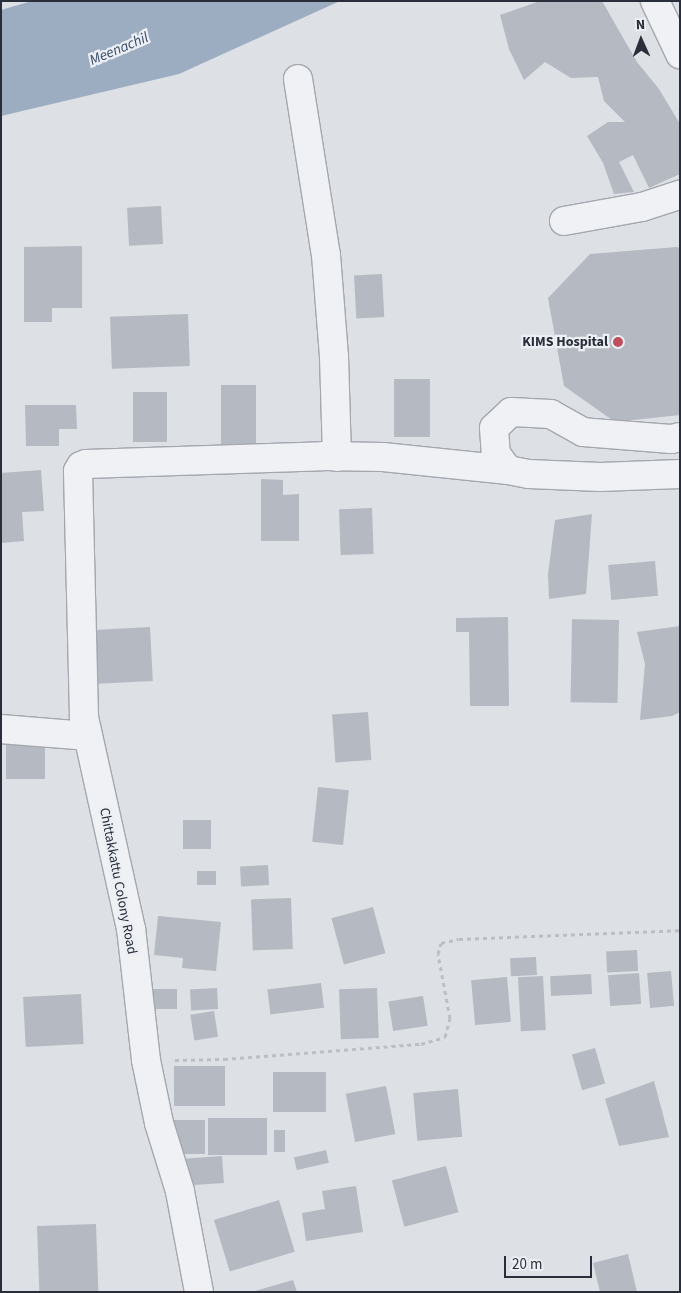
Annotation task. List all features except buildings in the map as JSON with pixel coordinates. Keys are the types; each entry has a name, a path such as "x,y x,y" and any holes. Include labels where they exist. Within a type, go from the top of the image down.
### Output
{"street":[{"path":"655,1 680,54"},
{"path":"298,79 326,255 334,356 337,456 383,457 508,470 529,474 600,477 680,474"},
{"path":"564,221 642,207 680,196"},
{"path":"508,470 496,454 494,428 511,412 551,414 583,432 671,439 680,437"},
{"name":"Chittakkattu Colony Road","path":"199,1292 180,1191 159,1123 146,1060 130,929 84,717 78,471 80,466 86,464 337,456"},
{"path":"1,729 88,736"}],"path":[{"path":"146,1060 224,1059 421,1044 445,1037 450,1018 438,954 441,943 459,939 680,930"}],"water":[{"name":"Meenachil","path":"32,1 340,1 179,74 1,116 1,10"}],"place":[{"name":"KIMS Hospital","path":"618,342"}]}
